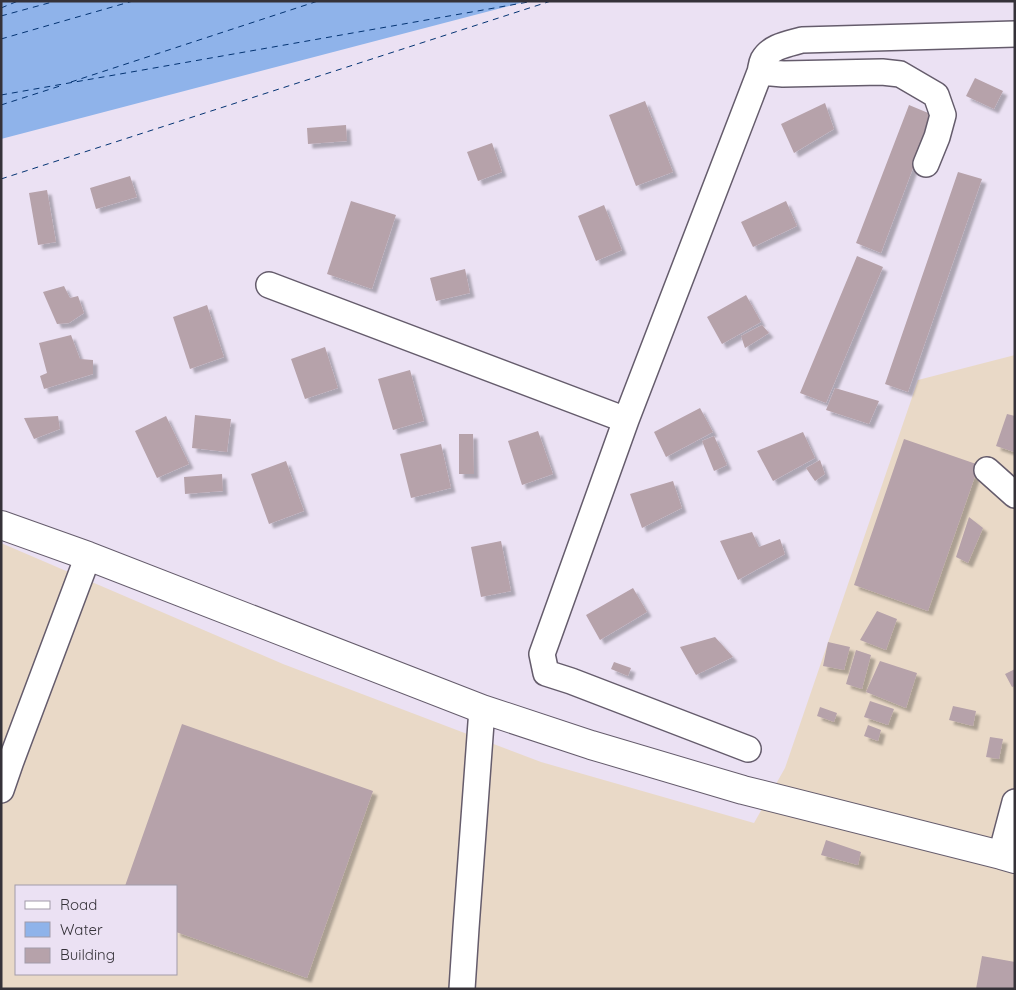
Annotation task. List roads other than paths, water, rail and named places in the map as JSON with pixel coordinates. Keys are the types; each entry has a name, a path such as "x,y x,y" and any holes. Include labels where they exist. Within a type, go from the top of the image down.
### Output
{"main road":[{"path":"1,525 88,556 482,709 591,745 743,790 1008,857"}],"street":[{"path":"748,749 546,673 542,654 626,420 763,61 772,50 802,40 1015,34"},
{"path":"760,72 783,74 882,72 900,74 936,94 943,115 937,137 926,164"},
{"path":"268,285 626,420"},
{"path":"987,470 1015,495"},
{"path":"1,790 88,556"},
{"path":"462,989 482,709"},
{"path":"1008,857 1015,802"}],"water":[{"path":"1,1 528,1 1,139"}]}
